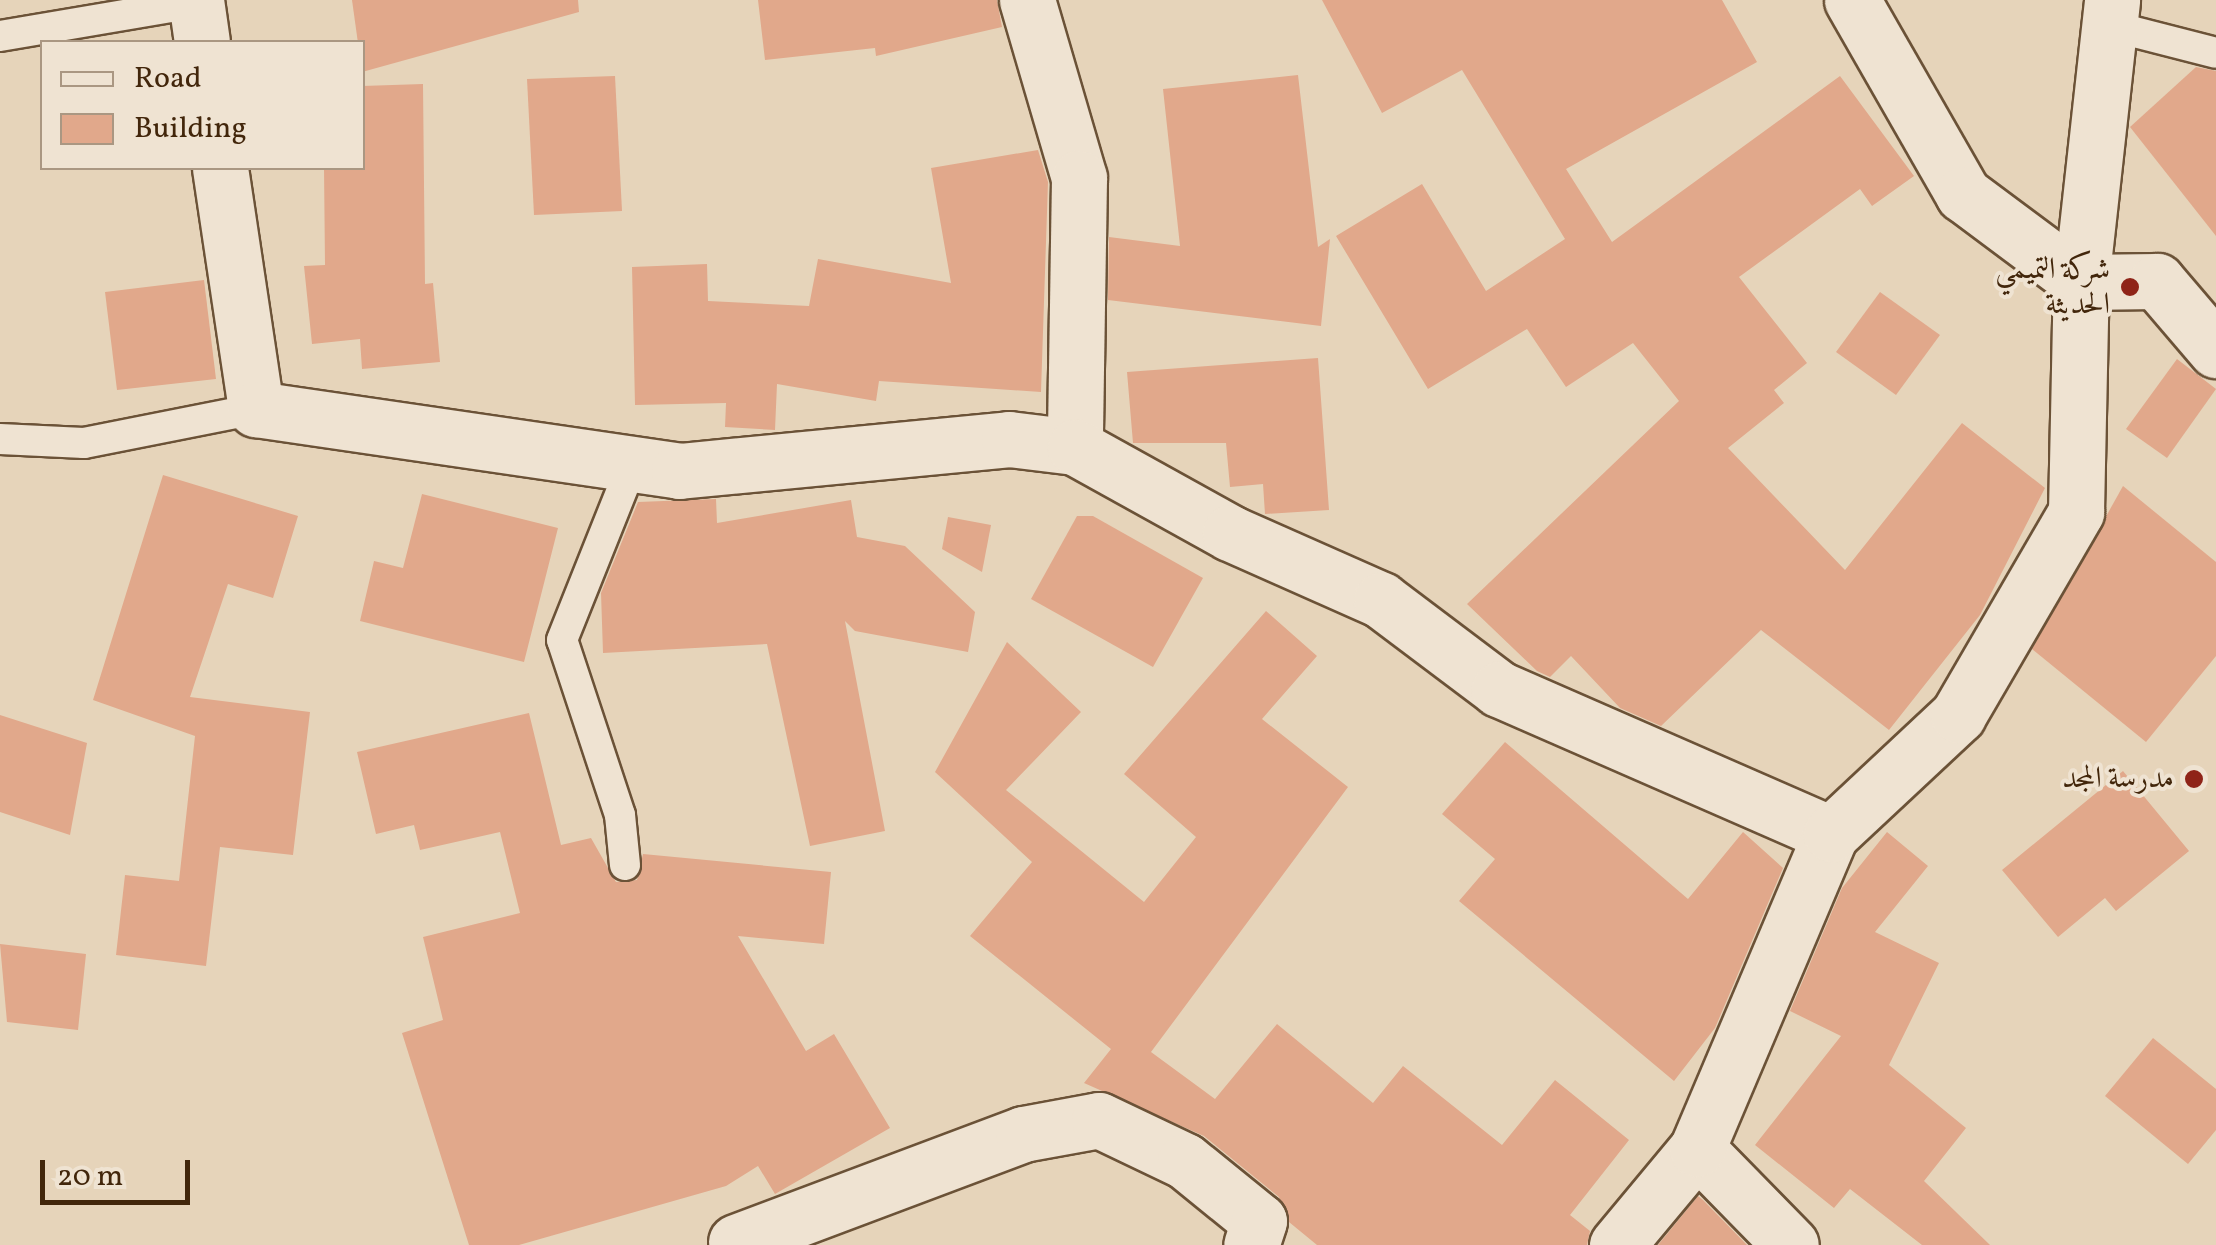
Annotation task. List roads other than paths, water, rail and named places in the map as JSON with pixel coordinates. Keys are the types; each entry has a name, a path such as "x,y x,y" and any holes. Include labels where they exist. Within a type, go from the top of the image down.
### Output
{"street":[{"path":"1028,0 1079,178 1075,448"},
{"path":"1852,0 1963,194 2081,282 2157,281 2216,350"},
{"path":"1617,1245 1698,1149 1831,834 1958,715 2076,512 2081,282 2112,13"},
{"path":"220,170 256,409 679,470 1010,439 1075,448 1230,533 1381,600 1499,688 1831,834"},
{"path":"736,1242 1022,1134 1099,1120 1185,1162 1259,1222 1251,1245"},
{"path":"1698,1149 1791,1245"}],"lane":[{"path":"2112,13 2216,52"},
{"path":"0,36 198,15"},
{"path":"0,439 84,443 256,409"},
{"path":"625,865 620,815 562,640 632,466"}],"place":[{"name":"شركة التميمي الحديثة","path":"2130,287"},
{"name":"مدرسة المجد","path":"2194,779"}]}
